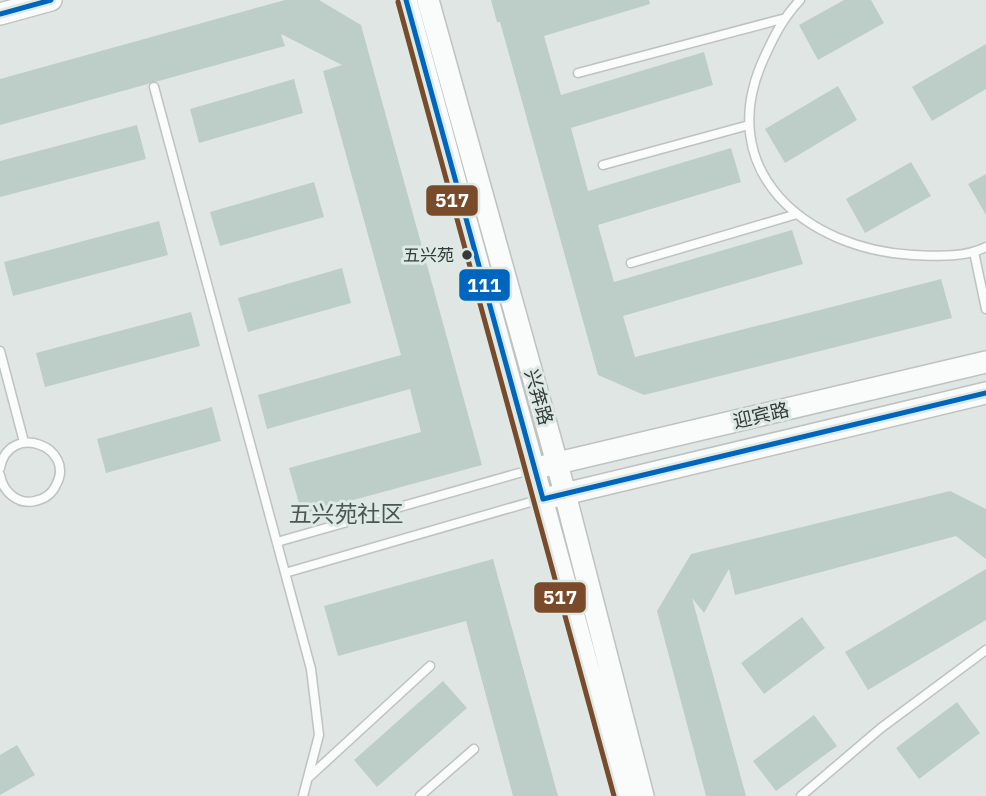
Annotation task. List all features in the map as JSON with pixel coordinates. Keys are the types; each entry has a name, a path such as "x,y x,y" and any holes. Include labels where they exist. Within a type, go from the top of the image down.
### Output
{"main road":[{"path":"0,14 51,0"},
{"path":"406,0 536,468 623,796"},
{"name":"兴奔路","path":"428,0 557,463 643,796"},
{"name":"迎宾路","path":"536,468 986,362"},
{"name":"迎宾路","path":"543,499 986,393"}],"lane":[{"path":"800,0 782,19 753,83 748,136 769,186 808,225 877,253 943,256 974,252 986,247"},
{"path":"578,73 782,19"},
{"path":"154,87 311,670 318,735 303,796"},
{"path":"603,165 749,125"},
{"path":"631,263 797,214"},
{"path":"974,252 986,309"},
{"path":"0,354 24,442"},
{"path":"0,468 7,452 24,442 35,442 53,452 60,470 54,489 48,496 30,502 12,497 0,480"},
{"path":"277,542 536,468"},
{"path":"285,573 543,499"},
{"path":"801,796 881,728 986,650"},
{"path":"307,778 430,666"},
{"path":"420,796 474,748"}],"building":[{"path":"285,0 319,0 361,25 482,465 302,514 289,468 421,432 410,389 267,429 258,395 401,355 323,71 342,65 281,34 285,46 0,125 0,79"},
{"path":"491,0 649,0 650,4 544,36 561,95 704,52 713,85 571,128 588,191 731,148 741,182 598,225 614,282 792,230 803,264 623,316 635,357 941,279 952,318 644,395 598,375 500,22 497,22"},
{"path":"844,0 871,0 884,23 818,60 799,25"},
{"path":"986,44 986,89 932,121 912,87"},
{"path":"294,79 303,113 199,143 190,109"},
{"path":"838,86 857,120 785,163 765,129"},
{"path":"137,125 146,159 0,197 0,161"},
{"path":"911,162 931,196 865,233 846,199"},
{"path":"986,174 986,215 968,184"},
{"path":"314,182 324,217 220,246 210,212"},
{"path":"159,221 168,255 13,296 4,262"},
{"path":"342,268 351,303 248,332 238,298"},
{"path":"191,312 200,346 45,387 36,353"},
{"path":"212,407 221,441 106,473 97,439"},
{"path":"950,491 986,509 986,559 956,536 735,595 729,569 704,613 692,598 746,796 706,796 657,611 691,554"},
{"path":"493,559 558,796 513,796 466,621 338,656 324,606"},
{"path":"986,569 986,620 868,690 845,652"},
{"path":"802,617 825,648 764,694 741,663"},
{"path":"443,681 467,708 377,787 354,760"},
{"path":"957,702 980,733 919,779 896,748"},
{"path":"814,715 837,746 776,791 753,761"},
{"path":"17,745 35,775 0,795 0,755"}],"transit line":[{"name":"111","path":"0,14 51,0"},
{"name":"111","path":"406,0 543,499 986,393"},
{"name":"517","path":"398,2 614,796"}],"place":[{"name":"五兴苑","path":"467,255"}],"district":[{"name":"五兴苑社区","path":"346,513"}]}
